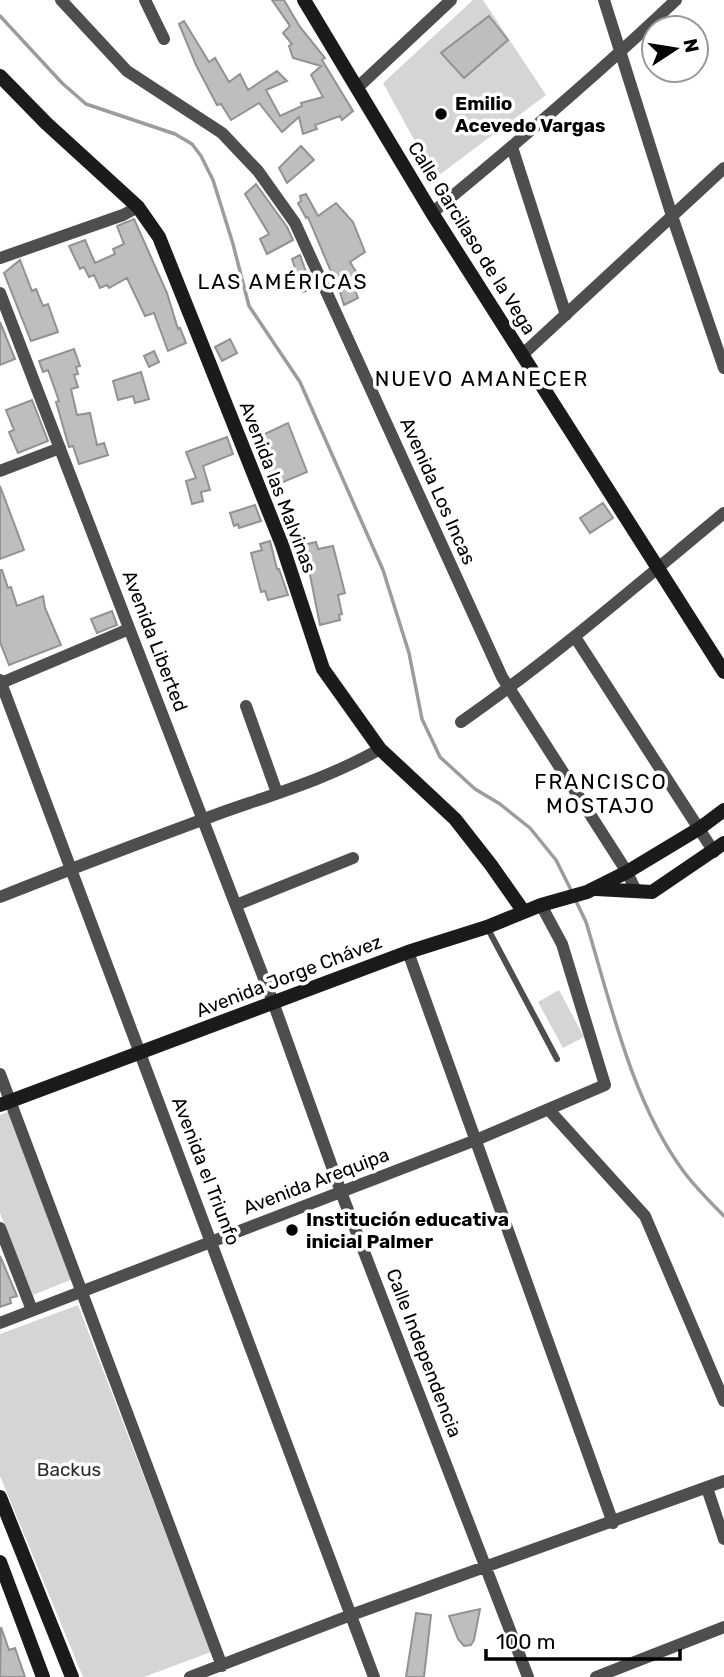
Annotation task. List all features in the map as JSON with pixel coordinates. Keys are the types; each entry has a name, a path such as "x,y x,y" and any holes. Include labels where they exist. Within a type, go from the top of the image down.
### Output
{"street":[{"name":"Avenida Los Incas","path":"61,0 127,71 222,133 258,172 295,223 502,677 627,872 636,891"},
{"path":"145,0 164,39"},
{"name":"Calle Garcilaso de la Vega","path":"304,0 432,213 724,671"},
{"path":"357,88 451,0"},
{"path":"604,0 672,216 724,368"},
{"path":"432,213 621,52 676,0"},
{"name":"Avenida las Malvinas","path":"0,76 46,123 138,207 159,237 282,545 323,669 380,749 455,819 524,912"},
{"path":"512,147 566,315"},
{"path":"522,355 724,168"},
{"path":"0,258 123,215 138,207"},
{"name":"Avenida Liberted","path":"0,293 273,1002"},
{"path":"0,471 60,448"},
{"path":"461,722 575,637 724,513"},
{"path":"1,681 129,629"},
{"path":"575,637 700,828 719,847 652,892 591,891"},
{"name":"Avenida el Triunfo","path":"1,681 374,1677"},
{"path":"246,706 277,793"},
{"path":"0,897 354,764 380,749"},
{"path":"591,891 700,828 724,810"},
{"path":"236,905 353,858"},
{"name":"Avenida Jorge Chávez","path":"5,1103 408,952 591,891"},
{"name":"Avenida Arequipa","path":"0,1323 476,1140 605,1085 562,944 546,904"},
{"path":"408,952 613,1523"},
{"name":"Calle Independencia","path":"273,1002 341,1192 528,1677"},
{"path":"0,1074 5,1103 82,1293 222,1666"},
{"path":"549,1110 645,1216 724,1401"},
{"path":"0,1228 32,1310"},
{"path":"190,1677 351,1615 724,1481"},
{"path":"707,1488 724,1539"},
{"path":"0,1497 72,1677"},
{"path":"0,1562 43,1677"},
{"path":"596,1677 724,1627"}],"lane":[{"path":"487,927 557,1059"}],"green space":[{"path":"473,0 483,0 546,95 435,178 383,83"},
{"path":"559,990 584,1037 563,1048 538,1002"},
{"path":"10,1111 73,1279 33,1295 0,1213 0,1115"},
{"name":"Backus","path":"78,1305 211,1652 144,1677 83,1677 0,1476 0,1334"}],"building":[{"path":"272,0 284,0 300,27 325,58 322,60 353,111 342,120 340,116 315,125 317,129 303,134 299,117 282,132 259,103 231,120 221,104 217,105 179,24 184,21 209,62 215,58 229,82 240,74 248,90 277,71 287,81 266,90 280,116 302,106 301,103 323,97 311,75 321,66 293,58 289,46 292,44 283,33 290,26"},
{"path":"489,16 508,40 464,78 441,53"},
{"path":"301,146 314,160 287,183 279,168"},
{"path":"256,184 287,227 293,240 267,254 260,239 269,234 245,194"},
{"path":"306,194 318,216 336,203 353,222 365,252 350,262 363,283 354,288 358,298 344,305 334,273 332,274 308,217 306,218 298,203 301,201 300,196"},
{"path":"134,219 186,343 168,351 154,313 145,316 127,278 109,288 107,285 100,288 94,275 89,277 84,267 80,269 69,246 85,240 95,263 115,254 113,249 124,244 117,226"},
{"path":"300,255 312,289 303,292 292,259"},
{"path":"20,260 32,291 36,289 43,306 48,304 58,332 31,341 4,273"},
{"path":"0,322 15,359 0,365"},
{"path":"230,339 237,353 222,361 215,347"},
{"path":"74,349 80,366 76,367 78,374 74,375 78,387 71,389 77,415 90,413 97,445 104,443 108,455 79,464 73,446 69,447 56,402 59,401 48,370 43,372 39,361"},
{"path":"154,351 159,362 149,367 144,356"},
{"path":"141,372 149,399 135,403 133,396 118,400 113,381"},
{"path":"32,400 48,441 18,453 9,432 14,430 6,410"},
{"path":"288,423 307,472 276,485 256,438"},
{"path":"227,437 233,454 203,466 210,490 201,492 203,501 192,504 186,481 196,478 186,452"},
{"path":"0,486 24,550 0,559"},
{"path":"603,503 613,518 590,533 580,518"},
{"path":"255,505 261,521 239,528 238,524 234,526 230,513"},
{"path":"270,541 277,569 288,595 268,600 265,591 261,592 251,553 262,550 260,544"},
{"path":"316,542 318,549 333,546 345,593 338,595 342,614 339,615 340,620 320,625 307,560 303,561 299,546"},
{"path":"0,570 8,588 11,587 17,606 43,596 45,608 61,645 9,665 0,642"},
{"path":"112,611 117,625 97,633 91,619"},
{"path":"0,1256 17,1296 10,1298 11,1303 0,1307"},
{"path":"480,1609 474,1640 471,1645 464,1646 458,1639 449,1616"},
{"path":"416,1613 431,1615 424,1677 406,1677"},
{"path":"1,1627 9,1650 15,1648 25,1677 0,1677"}],"waterway":[{"path":"0,16 62,83 86,104 175,134 192,144 201,156 213,180 249,306 300,382 383,570 409,653 422,719 440,757 475,789 500,804 530,828 556,860 572,892"},
{"path":"575,899 586,922 614,1019 650,1115 684,1172 724,1216"}],"place":[{"name":"Emilio Acevedo Vargas","path":"441,114"},
{"name":"Institución educativa inicial Palmer","path":"292,1230"}],"district":[{"name":"LAS AMÉRICAS","path":"283,281"},
{"name":"NUEVO AMANECER","path":"482,378"},
{"name":"FRANCISCO MOSTAJO","path":"601,793"}]}
